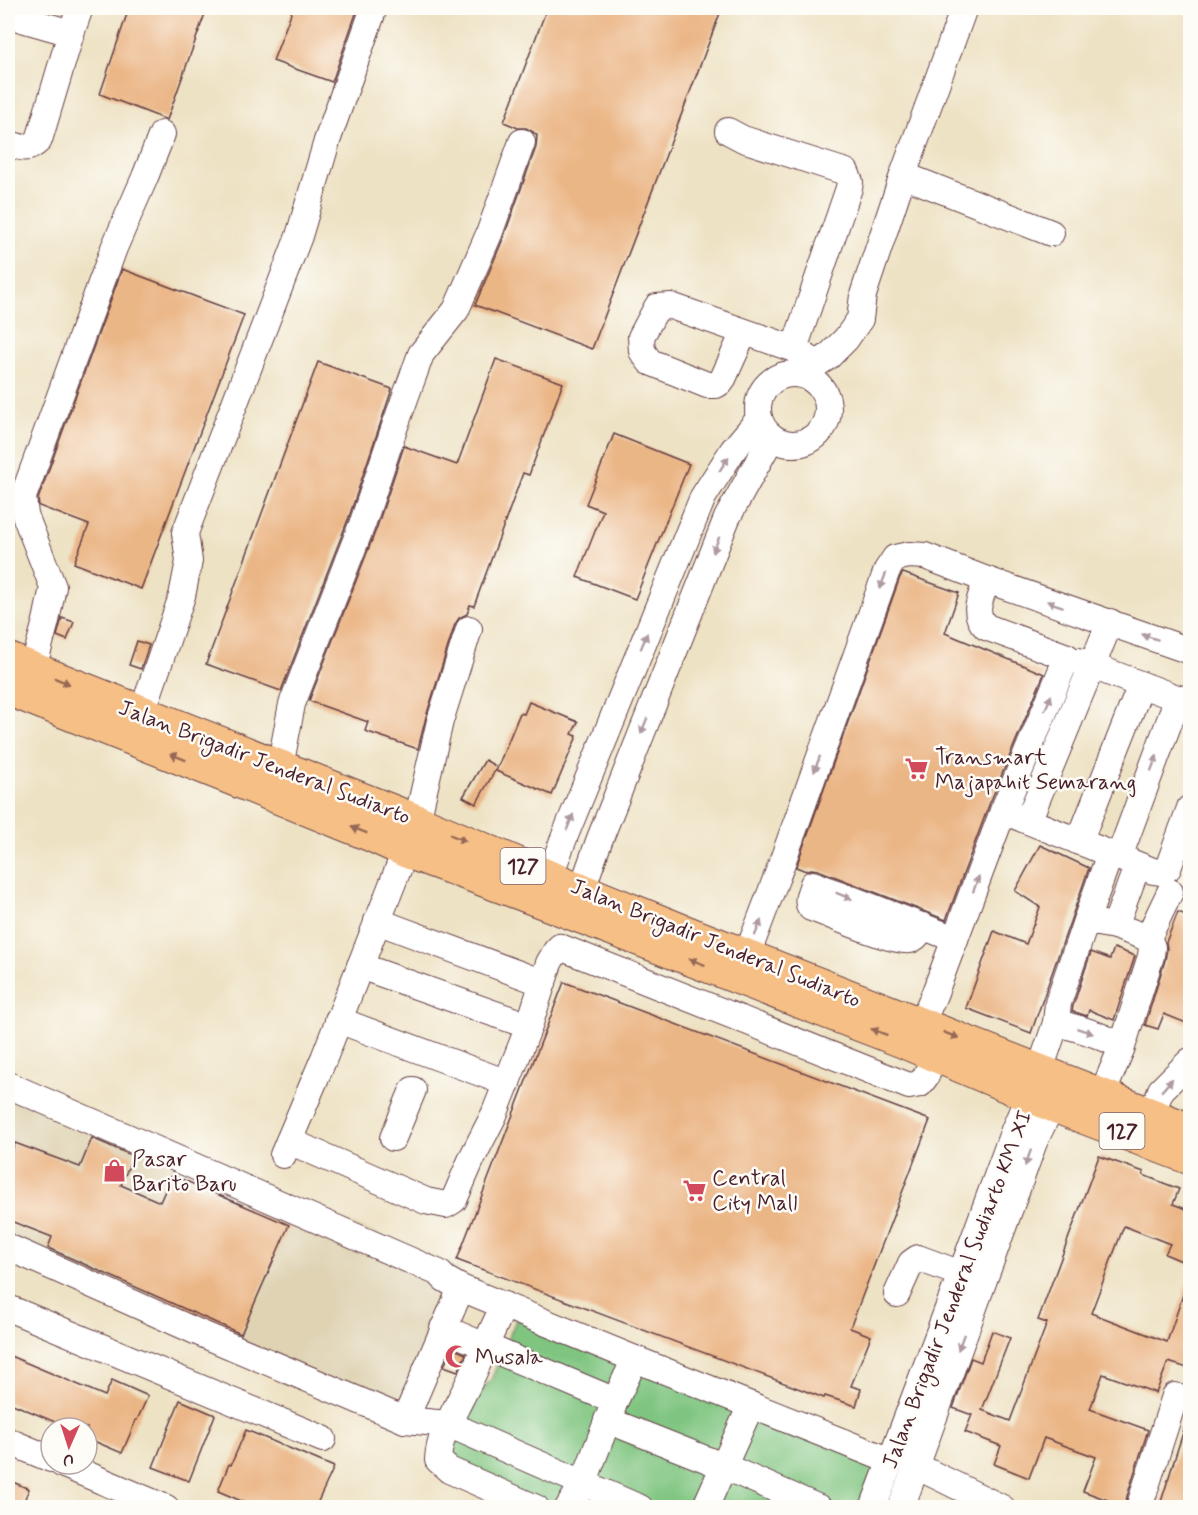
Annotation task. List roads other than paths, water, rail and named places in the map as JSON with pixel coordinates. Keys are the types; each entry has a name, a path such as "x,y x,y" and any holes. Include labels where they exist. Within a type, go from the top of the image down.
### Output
{"main road":[{"name":"Jalan Brigadir Jenderal Sudiarto","path":"16,672 142,713 417,820 549,877 921,1024 1191,1158"},
{"name":"Jalan Brigadir Jenderal Sudiarto","path":"16,672 289,802 405,851 935,1055 1046,1088 1102,1095 1191,1130"}],"street":[{"path":"8,143 19,147 29,147 39,140 80,8"},
{"path":"142,713 182,596 189,561 184,533 299,236 327,141 374,8"},
{"path":"744,332 794,349 811,370 815,382 823,390 828,403 827,417 821,429 812,439 798,443 784,443 766,428 758,410 758,400 768,384 775,378 811,370 829,356 846,339 860,318 863,295 903,175 964,8"},
{"path":"8,15 71,33"},
{"path":"728,131 743,139 846,172 850,182 794,349"},
{"path":"16,672 46,621 53,586 25,514 23,497 114,248 162,134"},
{"path":"280,767 292,704 363,522 421,354 456,310 489,234 522,142"},
{"path":"903,175 1051,233"},
{"path":"549,877 703,497 732,450 766,428"},
{"path":"582,889 727,518 766,428"},
{"path":"747,955 887,570 895,558 909,555 925,556 1191,651"},
{"path":"987,580 977,610 980,621 986,627 1184,701 1120,864 1086,921 1058,1003 1046,1088"},
{"path":"1028,821 1110,622"},
{"path":"469,629 440,721 417,820 286,1148 426,1201 447,1205 454,1200 494,1115 529,1026 549,963 560,947 909,1086 920,1084 935,1055"},
{"path":"921,1024 1003,811 1067,657"},
{"path":"1079,842 1141,685"},
{"path":"1003,811 1079,842 1120,864 1160,872 1168,868 1191,808"},
{"path":"1115,926 1120,864"},
{"path":"779,871 813,884 808,904 822,912 899,940 907,941 914,938 923,926 955,939"},
{"path":"1148,938 1170,892"},
{"path":"377,921 543,983"},
{"path":"1086,921 1115,926 1148,938 1152,947 1122,1047 1102,1095"},
{"path":"360,966 529,1026"},
{"path":"338,1020 507,1083"},
{"path":"1056,1023 1079,1028 1109,1039 1122,1047"},
{"path":"1151,1115 1161,1090 1191,1060"},
{"path":"8,1085 439,1273 461,1288 891,1461"},
{"name":"Jalan Brigadir Jenderal Sudiarto KM XI","path":"873,1508 1014,1130 1046,1088"},
{"name":"Jalan Brigadir Jenderal Sudiarto KM XI","path":"901,1508 1034,1142 1046,1088"},
{"path":"393,1138 413,1090"},
{"path":"8,1247 405,1420 448,1424 640,1508"},
{"path":"897,1294 911,1263 918,1258 961,1274"},
{"path":"405,1420 461,1288"},
{"path":"504,1305 448,1424 439,1447 438,1460 449,1470 536,1508"},
{"path":"8,1308 323,1439"},
{"path":"444,1328 485,1346 723,1466 819,1508"},
{"path":"568,1508 583,1484 611,1410 634,1359"},
{"path":"1139,1508 1175,1396"},
{"path":"705,1508 751,1404"},
{"path":"8,1441 39,1454"},
{"path":"916,1466 1002,1508"},
{"path":"90,1476 166,1508"}],"place":[{"name":"Transmart Majapahit Semarang","path":"917,769"},
{"name":"Pasar Barito Baru","path":"114,1171"},
{"name":"Central City Mall","path":"694,1190"},
{"name":"Musala","path":"457,1356"}]}
